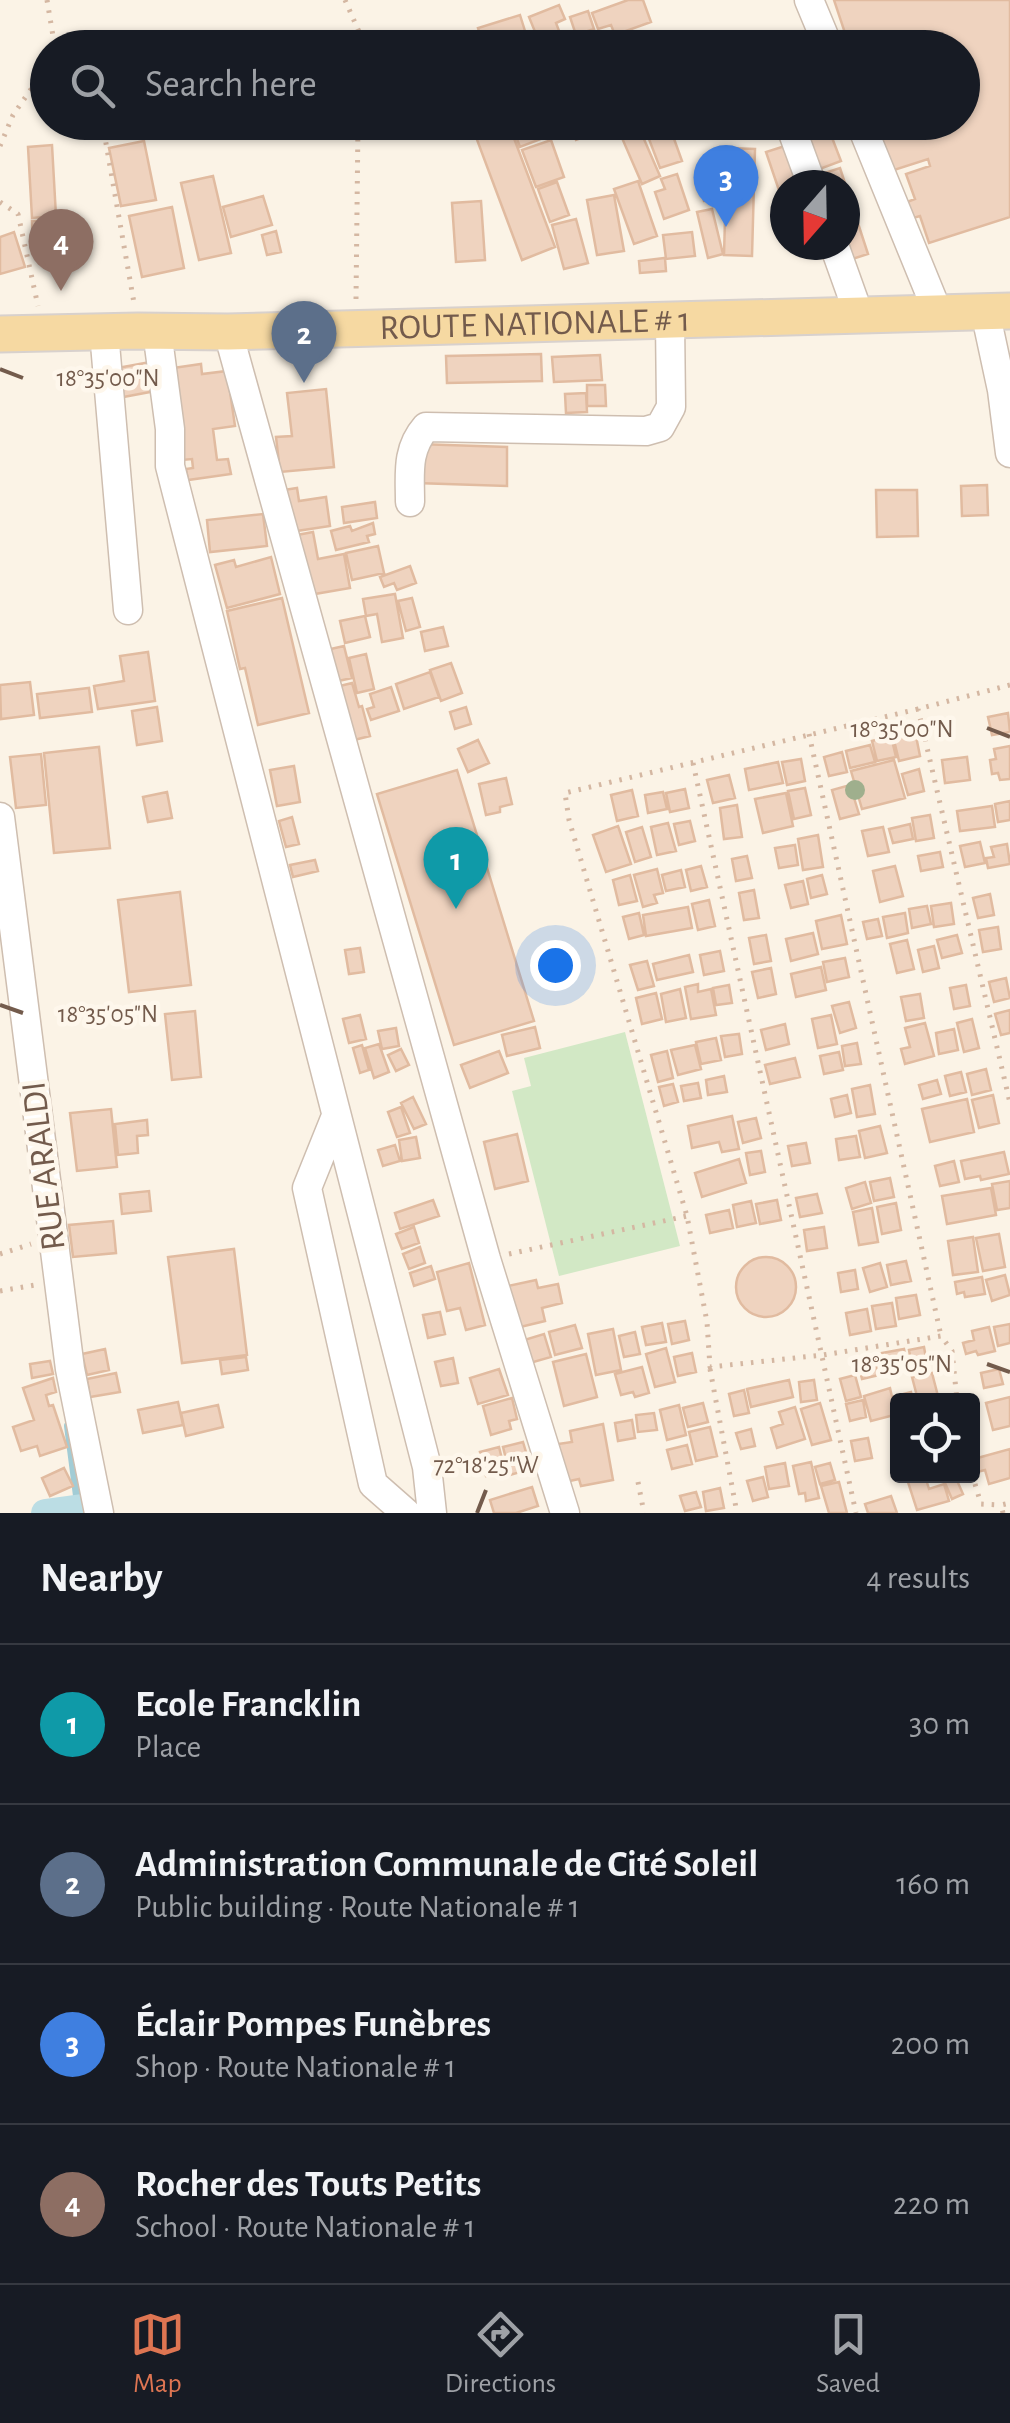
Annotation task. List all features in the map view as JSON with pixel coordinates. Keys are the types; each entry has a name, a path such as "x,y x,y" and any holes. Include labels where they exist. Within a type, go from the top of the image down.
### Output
{"main road":[{"name":"ROUTE NATIONALE # 1","path":"0,334 228,332 998,311"}],"street":[{"path":"810,0 822,30"},
{"path":"796,140 807,170"},
{"path":"867,140 938,314"},
{"path":"839,260 859,315"},
{"path":"998,311 1010,453"},
{"path":"410,502 410,455 426,428 646,431 660,427 671,407 670,320"},
{"path":"128,610 133,331"},
{"path":"133,331 170,429 170,466 427,1467 432,1513"},
{"path":"228,332 486,1259 565,1513"},
{"name":"RUE ARALDI","path":"0,816 70,1369 98,1513"},
{"path":"336,1116 307,1188 372,1484 406,1513"}],"path":[{"path":"47,0 53,30"},
{"path":"345,0 358,30"},
{"path":"0,146 13,115 30,91"},
{"path":"105,140 133,331"},
{"path":"355,328 358,140"},
{"path":"0,202 18,214 44,334"},
{"path":"737,1513 686,1216 565,793 1010,685"},
{"path":"918,710 1010,1102"},
{"path":"809,734 940,1336 952,1351 956,1393"},
{"path":"693,762 856,1513"},
{"path":"486,1259 686,1216"},
{"path":"0,1291 58,1281"},
{"path":"710,1367 823,1355 940,1336"},
{"path":"638,1482 644,1513"},
{"path":"975,1483 981,1504 1002,1509 1010,1503"}],"green space":[{"path":"625,1032 680,1246 559,1276 512,1091 531,1086 524,1058"}],"building":[{"path":"628,0 643,0 651,22 629,30 613,30 611,25 598,29 592,13"},
{"path":"834,0 1010,0 1010,217 929,243 920,216 913,218 907,202 915,199 906,174 930,166 928,159 891,171 881,140 980,140 980,30 844,30"},
{"path":"559,5 565,19 556,23 559,30 534,30 529,17"},
{"path":"588,11 594,29 574,30 570,17"},
{"path":"520,15 525,30 479,30"},
{"path":"477,140 515,140 555,247 522,260"},
{"path":"517,140 538,140 520,147"},
{"path":"551,140 564,177 536,187 522,150"},
{"path":"623,140 644,140 660,176 642,184"},
{"path":"649,140 674,140 682,161 660,168"},
{"path":"806,140 833,140 841,161 817,170"},
{"path":"144,141 156,200 121,206 109,148"},
{"path":"791,144 800,170 772,170 766,152"},
{"path":"52,145 56,216 32,218 28,147"},
{"path":"727,148 755,149 752,256 724,255"},
{"path":"677,174 689,210 664,219 655,192 665,189 661,179"},
{"path":"213,176 231,253 199,260 181,183"},
{"path":"715,179 718,200 704,201 701,181"},
{"path":"638,181 657,236 634,244 614,189"},
{"path":"557,182 569,215 550,222 538,189"},
{"path":"614,195 624,251 597,255 587,200"},
{"path":"263,196 272,225 231,237 223,207"},
{"path":"481,201 485,260 456,262 452,203"},
{"path":"172,207 184,268 142,277 129,216"},
{"path":"712,209 723,254 708,258 697,212"},
{"path":"576,219 588,263 564,269 552,225"},
{"path":"32,221 55,221 56,253 33,254"},
{"path":"860,229 868,254 860,257"},
{"path":"276,231 281,252 267,255 262,235"},
{"path":"14,232 25,267 0,274 0,237"},
{"path":"692,232 695,256 666,259 663,235"},
{"path":"665,258 666,271 640,273 639,261"},
{"path":"541,354 542,381 447,383 446,356"},
{"path":"600,355 602,380 554,382 552,357"},
{"path":"156,361 161,390 118,398 112,369"},
{"path":"201,364 202,374 227,371 235,426 213,429 217,460 228,459 231,474 188,480 186,469 193,468 192,459 182,460 166,369"},
{"path":"587,385 605,385 606,406 587,406"},
{"path":"326,389 334,467 280,472 276,437 292,436 287,393"},
{"path":"586,393 587,412 566,413 565,394"},
{"path":"417,444 507,447 507,486 416,483"},
{"path":"987,485 988,515 962,516 961,486"},
{"path":"297,488 299,501 326,497 330,526 290,532 284,490"},
{"path":"876,490 917,490 918,536 877,537"},
{"path":"375,502 377,518 344,523 342,507"},
{"path":"263,514 267,546 210,552 207,520"},
{"path":"373,523 375,534 367,536 369,542 336,550 331,531 350,526 352,531"},
{"path":"313,532 318,559 344,554 350,588 309,595 297,535"},
{"path":"378,546 384,573 352,580 346,553"},
{"path":"271,557 280,594 227,608 215,565 234,560 236,567"},
{"path":"410,566 416,583 397,590 394,583 384,587 380,577"},
{"path":"395,594 403,638 382,642 377,614 366,616 363,599"},
{"path":"282,598 309,713 258,725 227,611"},
{"path":"412,598 420,627 406,631 398,601"},
{"path":"365,616 370,637 345,643 340,621"},
{"path":"443,627 448,646 425,651 421,632"},
{"path":"344,646 352,678 329,683 322,651"},
{"path":"148,652 155,701 98,709 94,686 124,681 120,656"},
{"path":"366,654 374,689 357,693 349,658"},
{"path":"451,663 462,693 441,701 430,670"},
{"path":"430,672 439,697 404,709 396,684"},
{"path":"30,682 34,715 1,719 0,685"},
{"path":"352,683 370,736 350,741 336,687"},
{"path":"391,687 399,711 371,720 367,709 374,707 370,694"},
{"path":"89,688 92,712 40,718 37,694"},
{"path":"157,707 162,741 137,745 132,711"},
{"path":"466,707 471,724 455,729 450,712"},
{"path":"1008,713 1010,732 992,735 988,717"},
{"path":"915,731 920,756 899,761 893,736"},
{"path":"891,736 896,757 877,761 872,741"},
{"path":"478,740 489,763 468,772 458,749"},
{"path":"870,745 875,762 850,768 846,751"},
{"path":"1010,746 1010,779 1000,780 998,773 992,774 990,760 996,759 994,749"},
{"path":"99,747 110,848 54,853 44,753"},
{"path":"842,752 847,772 829,776 824,757"},
{"path":"41,754 46,805 16,808 10,757"},
{"path":"967,757 970,780 945,783 942,760"},
{"path":"801,759 805,781 787,785 782,762"},
{"path":"894,760 905,798 862,809 851,771"},
{"path":"778,762 783,783 749,790 745,769"},
{"path":"294,766 300,802 277,806 270,770"},
{"path":"919,769 924,791 908,795 902,774"},
{"path":"457,770 534,1021 454,1045 377,794"},
{"path":"729,775 735,798 713,803 707,780"},
{"path":"506,778 512,804 486,815 479,784"},
{"path":"850,785 859,814 840,819 832,790"},
{"path":"805,788 811,815 794,819 788,791"},
{"path":"685,789 689,808 670,812 666,793"},
{"path":"632,790 638,816 617,821 611,795"},
{"path":"167,792 172,818 148,822 143,797"},
{"path":"663,792 667,809 648,813 645,795"},
{"path":"786,793 793,826 763,833 755,799"},
{"path":"1010,801 1010,820 998,822 995,804"},
{"path":"737,805 742,837 724,839 720,808"},
{"path":"992,806 995,827 960,831 957,811"},
{"path":"930,815 934,838 916,841 912,818"},
{"path":"292,817 299,844 286,847 279,821"},
{"path":"690,821 695,841 679,845 674,824"},
{"path":"668,823 676,851 657,855 651,827"},
{"path":"910,824 913,839 893,843 889,829"},
{"path":"618,826 631,864 606,872 593,835"},
{"path":"642,827 651,857 635,862 626,832"},
{"path":"883,827 889,852 868,856 862,831"},
{"path":"818,835 823,867 803,870 798,839"},
{"path":"980,842 985,863 965,867 960,846"},
{"path":"1007,844 1010,864 988,868 986,858 994,857 991,847"},
{"path":"795,845 798,865 779,868 775,848"},
{"path":"940,852 943,867 921,871 918,856"},
{"path":"747,856 752,878 736,881 732,859"},
{"path":"315,860 318,871 293,877 290,865"},
{"path":"701,866 707,887 691,891 686,870"},
{"path":"895,866 903,896 880,902 873,871"},
{"path":"657,869 663,893 654,895 657,903 643,907 634,875"},
{"path":"681,870 685,887 666,891 662,875"},
{"path":"630,875 637,901 619,905 613,880"},
{"path":"822,875 827,894 811,898 807,879"},
{"path":"803,881 808,904 791,908 785,885"},
{"path":"754,890 759,918 744,920 739,893"},
{"path":"180,892 191,985 129,992 118,900"},
{"path":"990,894 994,915 978,918 973,898"},
{"path":"709,900 715,926 698,930 692,904"},
{"path":"951,903 954,924 934,927 931,906"},
{"path":"927,906 931,924 912,928 909,909"},
{"path":"688,907 692,928 646,936 643,915"},
{"path":"639,913 644,935 629,939 623,917"},
{"path":"905,913 908,933 887,938 883,917"},
{"path":"841,915 847,944 822,949 816,921"},
{"path":"878,919 882,936 867,939 863,922"},
{"path":"998,927 1001,949 983,952 979,930"},
{"path":"813,933 818,954 791,961 786,939"},
{"path":"766,935 771,961 754,964 749,938"},
{"path":"957,935 962,953 942,958 937,940"},
{"path":"907,940 914,969 897,973 890,944"},
{"path":"934,946 939,968 923,972 918,950"},
{"path":"360,948 364,972 349,974 345,950"},
{"path":"720,951 724,971 704,975 700,955"},
{"path":"689,955 693,972 657,980 653,964"},
{"path":"845,958 849,977 827,982 823,962"},
{"path":"647,961 654,986 638,990 630,965"},
{"path":"821,967 826,990 796,997 791,974"},
{"path":"771,968 776,994 758,998 752,972"},
{"path":"1006,978 1010,998 994,1002 989,982"},
{"path":"698,984 698,992 711,989 716,1015 691,1019 685,987"},
{"path":"729,985 732,1003 716,1005 713,988"},
{"path":"966,985 970,1006 954,1009 950,988"},
{"path":"680,989 686,1018 666,1022 661,994"},
{"path":"656,993 662,1019 642,1024 636,998"},
{"path":"920,994 924,1018 906,1021 901,997"},
{"path":"849,1002 856,1028 840,1033 832,1006"},
{"path":"1010,1010 1010,1033 1001,1035 995,1014"},
{"path":"195,1011 201,1077 172,1080 165,1014"},
{"path":"360,1015 366,1039 349,1043 343,1019"},
{"path":"831,1015 837,1044 818,1048 812,1019"},
{"path":"972,1019 979,1048 964,1052 957,1023"},
{"path":"925,1023 934,1056 905,1064 901,1049 910,1047 905,1028"},
{"path":"785,1024 789,1044 766,1050 761,1030"},
{"path":"535,1027 540,1048 507,1056 502,1035"},
{"path":"396,1028 399,1046 382,1049 378,1031"},
{"path":"954,1029 958,1050 939,1054 936,1033"},
{"path":"739,1034 742,1054 725,1057 721,1036"},
{"path":"716,1038 721,1060 701,1064 696,1042"},
{"path":"857,1043 861,1064 845,1066 842,1046"},
{"path":"379,1044 389,1072 374,1078 365,1048"},
{"path":"362,1045 369,1070 360,1073 353,1048"},
{"path":"695,1045 701,1069 678,1075 671,1050"},
{"path":"401,1049 409,1065 396,1071 388,1055"},
{"path":"499,1051 508,1073 470,1088 461,1065"},
{"path":"667,1051 673,1078 658,1082 651,1055"},
{"path":"839,1052 843,1070 824,1074 820,1056"},
{"path":"795,1058 800,1077 770,1084 765,1065"},
{"path":"986,1069 991,1090 972,1095 967,1074"},
{"path":"961,1072 966,1092 950,1096 945,1076"},
{"path":"724,1076 727,1092 708,1095 706,1080"},
{"path":"937,1080 941,1094 923,1099 919,1085"},
{"path":"698,1083 701,1098 684,1101 681,1086"},
{"path":"673,1084 678,1102 664,1106 659,1087"},
{"path":"870,1085 875,1114 857,1117 852,1089"},
{"path":"847,1095 851,1113 835,1117 831,1099"},
{"path":"993,1095 999,1123 979,1128 972,1100"},
{"path":"413,1097 426,1124 414,1129 401,1103"},
{"path":"967,1099 974,1132 930,1142 922,1109"},
{"path":"401,1107 410,1133 397,1137 388,1112"},
{"path":"111,1109 117,1167 77,1171 70,1113"},
{"path":"732,1116 739,1149 722,1152 719,1142 692,1148 688,1126"},
{"path":"756,1118 761,1138 743,1143 738,1122"},
{"path":"147,1120 148,1135 137,1136 138,1153 118,1155 115,1124"},
{"path":"880,1126 887,1153 865,1158 859,1131"},
{"path":"517,1134 528,1181 495,1189 484,1142"},
{"path":"856,1136 860,1157 839,1160 836,1139"},
{"path":"416,1137 420,1158 402,1161 399,1140"},
{"path":"806,1143 810,1163 792,1166 788,1146"},
{"path":"395,1145 400,1161 383,1166 378,1150"},
{"path":"761,1151 765,1172 750,1175 746,1153"},
{"path":"1004,1152 1009,1174 965,1179 961,1161"},
{"path":"739,1159 746,1183 702,1197 695,1173"},
{"path":"954,1161 959,1182 940,1186 935,1166"},
{"path":"890,1178 894,1197 874,1201 870,1182"},
{"path":"1010,1181 1010,1208 997,1210 992,1184"},
{"path":"865,1182 871,1203 852,1209 846,1188"},
{"path":"991,1188 996,1215 947,1224 942,1196"},
{"path":"149,1191 151,1211 122,1214 120,1194"},
{"path":"817,1194 822,1213 800,1217 796,1198"},
{"path":"433,1200 439,1216 400,1229 395,1213"},
{"path":"777,1200 781,1220 760,1224 756,1204"},
{"path":"751,1201 756,1223 737,1227 733,1205"},
{"path":"896,1203 901,1230 882,1234 877,1207"},
{"path":"872,1208 878,1242 859,1245 853,1212"},
{"path":"729,1210 733,1228 710,1233 706,1215"},
{"path":"113,1221 116,1253 73,1257 69,1225"},
{"path":"414,1227 419,1243 402,1249 396,1234"},
{"path":"824,1227 827,1248 807,1251 804,1230"},
{"path":"999,1234 1005,1267 983,1271 976,1238"},
{"path":"973,1237 978,1272 953,1275 948,1241"},
{"path":"420,1247 425,1263 409,1269 403,1254"},
{"path":"234,1249 247,1355 182,1363 168,1257"},
{"path":"766,1257 787,1266 796,1287 787,1308 766,1317 745,1308 736,1287 745,1266"},
{"path":"906,1261 911,1281 891,1285 887,1265"},
{"path":"469,1263 485,1325 466,1330 460,1308 447,1311 437,1272"},
{"path":"880,1263 887,1287 870,1292 863,1268"},
{"path":"431,1266 435,1279 414,1286 410,1273"},
{"path":"855,1270 858,1289 841,1292 838,1273"},
{"path":"1005,1275 1010,1295 992,1301 986,1280"},
{"path":"982,1277 985,1294 957,1294 955,1282"},
{"path":"536,1280 538,1288 558,1284 562,1303 542,1308 545,1321 512,1329 503,1287"},
{"path":"916,1295 920,1315 899,1319 896,1298"},
{"path":"892,1303 896,1326 876,1329 872,1306"},
{"path":"867,1309 871,1331 850,1335 846,1313"},
{"path":"440,1312 445,1334 428,1338 423,1315"},
{"path":"685,1321 689,1340 672,1344 668,1324"},
{"path":"662,1323 666,1342 646,1345 642,1327"},
{"path":"1010,1324 1010,1343 998,1346 994,1327"},
{"path":"575,1325 582,1348 555,1355 549,1332"},
{"path":"989,1327 995,1351 966,1354 963,1343 974,1340 972,1331"},
{"path":"613,1329 621,1370 596,1375 588,1334"},
{"path":"635,1332 640,1354 624,1357 619,1336"},
{"path":"544,1334 551,1357 530,1363 524,1340"},
{"path":"924,1347 928,1369 913,1372 909,1350"},
{"path":"666,1348 675,1382 655,1387 646,1354"},
{"path":"105,1349 109,1370 87,1375 82,1354"},
{"path":"904,1349 908,1368 885,1372 882,1353"},
{"path":"692,1353 696,1372 678,1376 674,1357"},
{"path":"586,1354 597,1397 564,1406 553,1362"},
{"path":"246,1357 248,1370 222,1374 220,1360"},
{"path":"453,1358 458,1383 441,1386 435,1362"},
{"path":"875,1360 879,1375 862,1379 858,1363"},
{"path":"50,1361 53,1374 32,1378 30,1364"},
{"path":"642,1367 649,1393 621,1395 615,1374"},
{"path":"499,1369 508,1395 478,1404 470,1378"},
{"path":"999,1369 1003,1384 984,1388 981,1373"},
{"path":"116,1373 120,1392 90,1397 87,1379"},
{"path":"932,1373 937,1393 916,1393 912,1377"},
{"path":"855,1375 861,1397 846,1401 840,1379"},
{"path":"53,1378 56,1392 46,1395 67,1447 40,1456 37,1446 21,1451 13,1427 34,1420 23,1388"},
{"path":"789,1380 793,1397 751,1407 747,1389"},
{"path":"814,1380 817,1400 801,1402 799,1382"},
{"path":"890,1388 890,1416 871,1421 864,1396"},
{"path":"744,1390 749,1413 734,1416 729,1394"},
{"path":"1010,1397 1010,1426 993,1430 986,1403"},
{"path":"512,1398 517,1419 509,1421 511,1429 491,1435 483,1406"},
{"path":"863,1400 866,1417 850,1421 846,1404"},
{"path":"178,1402 183,1425 143,1433 138,1410"},
{"path":"703,1403 708,1422 688,1427 683,1408"},
{"path":"820,1403 831,1440 812,1445 801,1409"},
{"path":"218,1405 223,1427 186,1436 181,1413"},
{"path":"679,1405 686,1435 667,1440 660,1410"},
{"path":"795,1407 805,1439 777,1448 771,1428 783,1424 779,1412"},
{"path":"654,1413 657,1430 638,1432 636,1415"},
{"path":"632,1420 635,1438 618,1441 615,1423"},
{"path":"603,1424 613,1480 581,1486 579,1479 565,1482 558,1444 572,1442 570,1431"},
{"path":"710,1427 717,1456 696,1461 689,1432"},
{"path":"751,1429 755,1446 741,1449 736,1433"},
{"path":"868,1438 872,1458 855,1461 851,1441"},
{"path":"523,1442 531,1469 510,1475 503,1447"},
{"path":"687,1445 692,1464 672,1469 667,1450"},
{"path":"499,1447 505,1471 486,1476 480,1452"},
{"path":"1010,1449 1010,1478 989,1484 985,1470 980,1471 980,1457"},
{"path":"811,1462 819,1498 806,1501 805,1493 799,1494 793,1466"},
{"path":"785,1463 789,1486 769,1489 765,1467"},
{"path":"830,1463 835,1480 820,1484 815,1467"},
{"path":"64,1468 73,1486 50,1496 42,1478"},
{"path":"763,1477 768,1497 753,1501 747,1481"},
{"path":"839,1482 847,1513 829,1513 821,1486"},
{"path":"908,1483 927,1483 929,1489 944,1484 949,1501 917,1510"},
{"path":"945,1483 958,1483 963,1494 952,1499"},
{"path":"532,1487 538,1506 516,1513 494,1513 490,1500"},
{"path":"720,1488 724,1508 706,1511 703,1492"},
{"path":"696,1492 701,1507 685,1511 680,1496"},
{"path":"891,1496 897,1513 868,1513 865,1504"}],"waterway":[{"path":"68,1426 77,1496"},
{"path":"45,1513 89,1507"}],"place":[{"name":"Éclair Pompes Funèbres","path":"726,227"},
{"name":"Rocher des Touts Petits","path":"61,291"},
{"name":"Administration Communale de Cité Soleil","path":"304,383"},
{"name":"Ecole Francklin","path":"456,909"}]}
